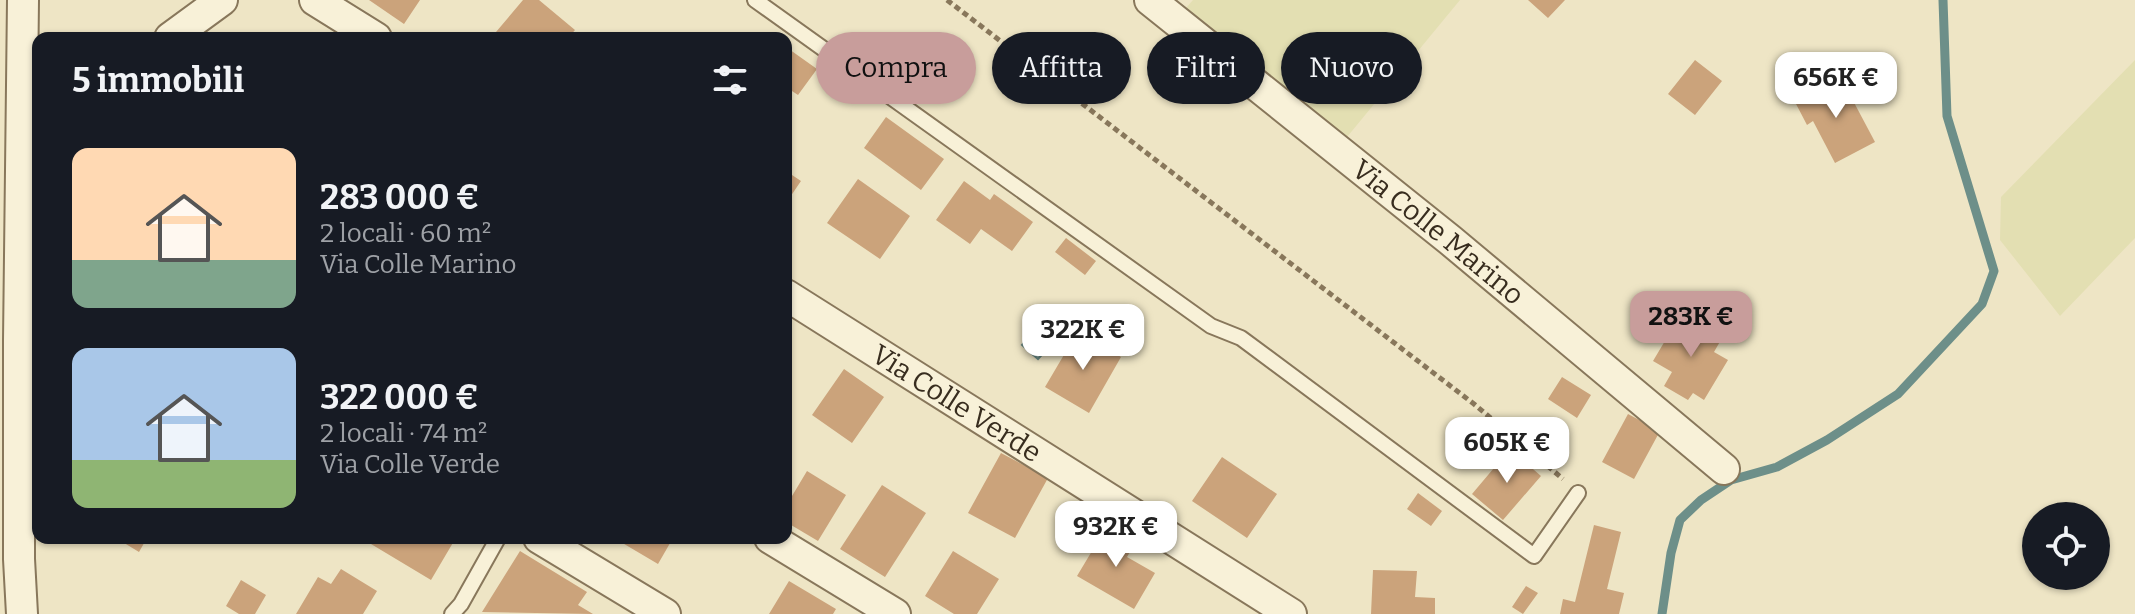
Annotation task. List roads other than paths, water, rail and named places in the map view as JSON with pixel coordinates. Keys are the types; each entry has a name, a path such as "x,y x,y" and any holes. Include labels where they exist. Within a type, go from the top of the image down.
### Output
{"street":[{"path":"23,0 31,113 30,207 10,282 27,387 9,440 26,612"},
{"path":"178,32 222,0"},
{"path":"315,0 366,32"},
{"name":"Via Colle Marino","path":"1150,0 1450,240 1724,469"},
{"name":"Via Colle Verde","path":"792,299 1291,614"},
{"path":"549,544 665,614"},
{"path":"780,544 895,614"}],"lane":[{"path":"755,0 1211,326 1241,338 1534,556 1578,493"},
{"path":"452,614 461,604 495,544"}],"water":[{"path":"1048,315 1065,329 1038,359 1022,345"}],"waterway":[{"path":"1662,614 1671,553 1680,520 1701,500 1731,480 1777,467 1827,440 1898,394 1982,304 1994,271 1947,116 1943,0"}]}
